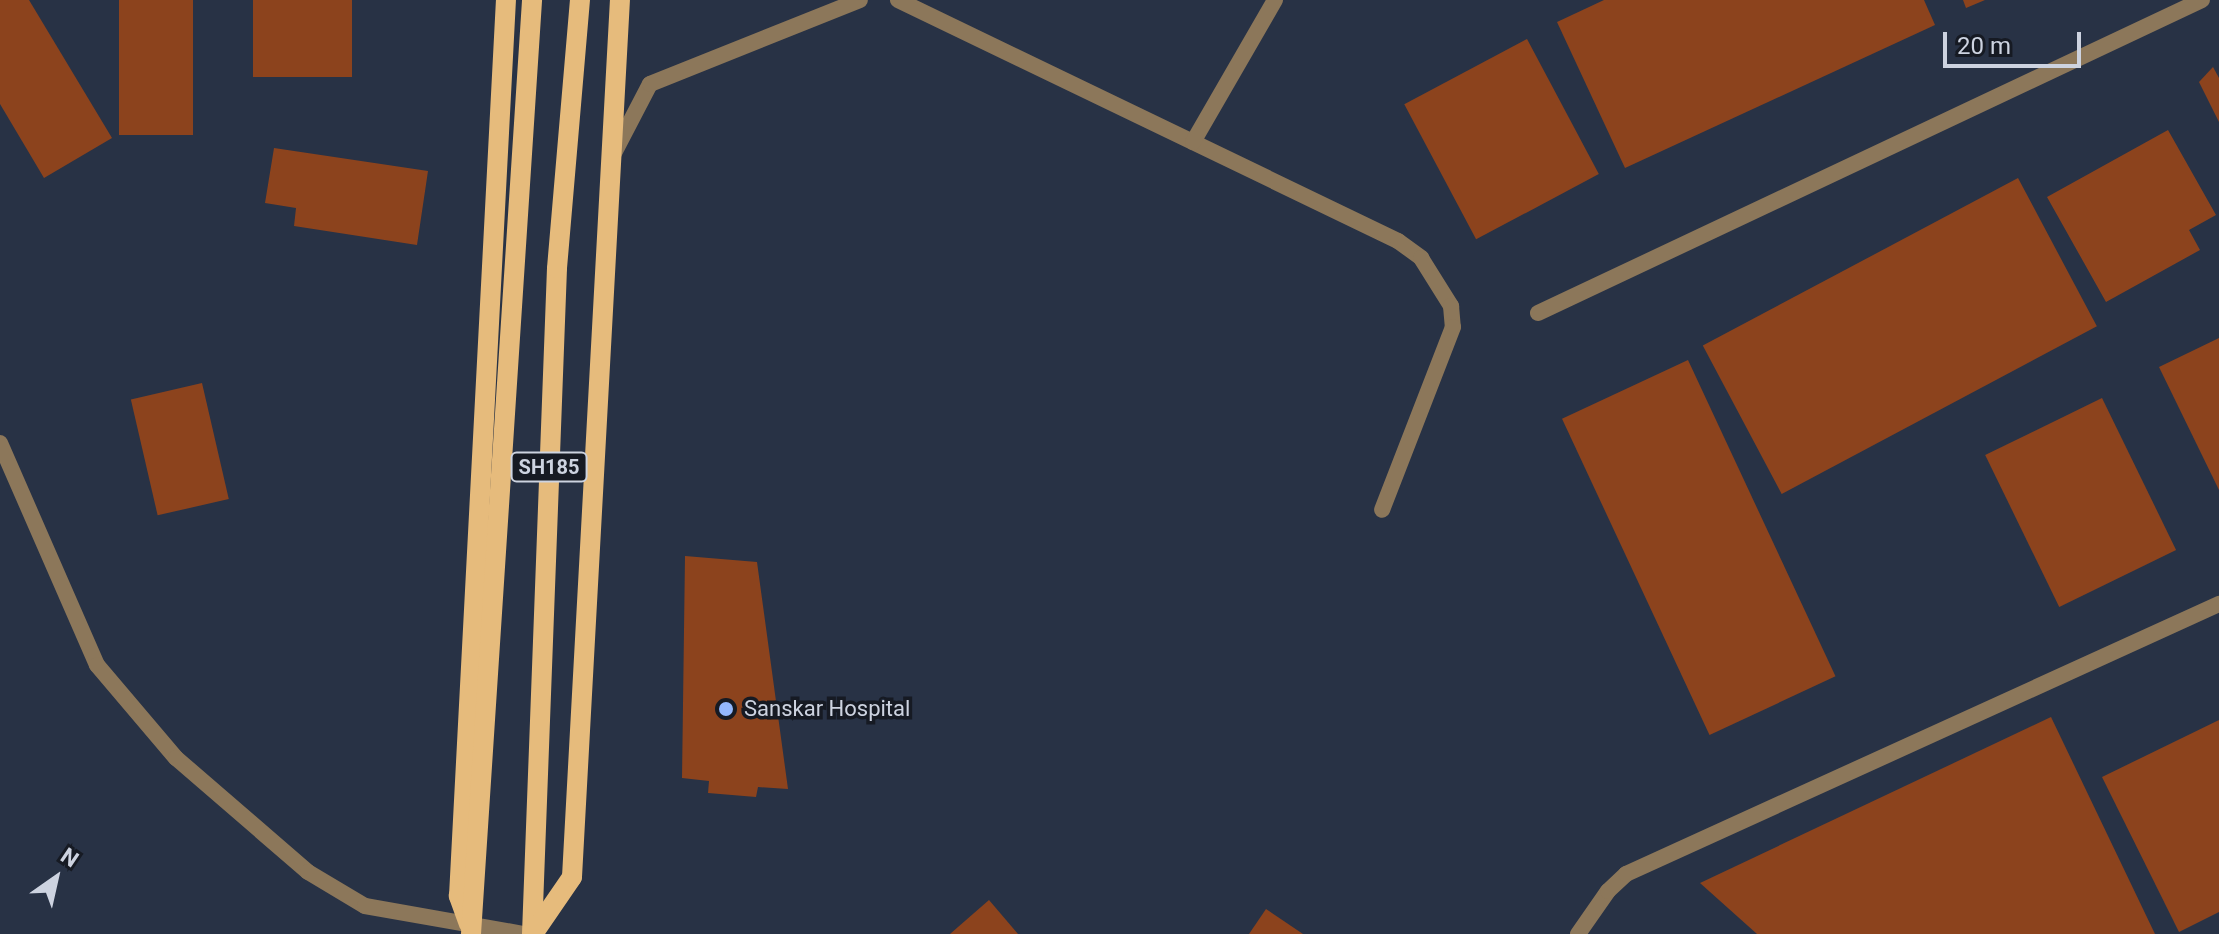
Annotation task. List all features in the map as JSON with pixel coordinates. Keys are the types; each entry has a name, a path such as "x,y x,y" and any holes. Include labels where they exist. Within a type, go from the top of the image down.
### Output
{"main road":[{"path":"471,931 464,918 459,896 506,0"},
{"name":"SH185","path":"471,931 532,0"},
{"name":"SH185","path":"532,934 557,268 580,0"},
{"path":"532,934 572,877 620,0"}],"street":[{"path":"610,160 650,84 860,0"},
{"path":"898,0 1398,241 1421,258 1451,306 1453,327 1382,510"},
{"path":"1193,142 1275,0"},
{"path":"1538,313 2202,0"},
{"path":"0,443 97,665 176,758 308,872 365,906 471,931 523,934"},
{"path":"1578,934 1608,891 1626,874 2219,604"}],"building":[{"path":"0,0 29,0 112,138 44,178 0,104"},
{"path":"119,0 193,0 193,135 119,135"},
{"path":"253,0 352,0 352,77 253,77"},
{"path":"1604,0 1924,0 1935,25 1625,168 1557,22"},
{"path":"1963,0 1985,0 1966,8"},
{"path":"1527,39 1599,174 1476,239 1404,104"},
{"path":"2213,67 2219,78 2219,122 2199,82"},
{"path":"2168,130 2216,215 2189,230 2200,250 2106,302 2047,197"},
{"path":"274,148 428,171 417,245 294,226 296,208 265,203"},
{"path":"2018,178 2097,326 1782,494 1703,346"},
{"path":"2219,338 2219,490 2159,367"},
{"path":"1688,360 1835,676 1710,735 1562,419"},
{"path":"202,383 229,499 158,515 131,399"},
{"path":"2102,398 2176,550 2059,607 1985,455"},
{"path":"685,556 757,562 788,789 758,787 756,797 708,793 709,781 682,778"},
{"path":"2051,717 2155,934 1757,934 1700,883"},
{"path":"2219,720 2219,912 2179,932 2102,777"},
{"path":"989,900 1018,934 950,934"},
{"path":"1266,909 1303,934 1249,934"}],"place":[{"name":"Sanskar Hospital","path":"726,709"}]}
